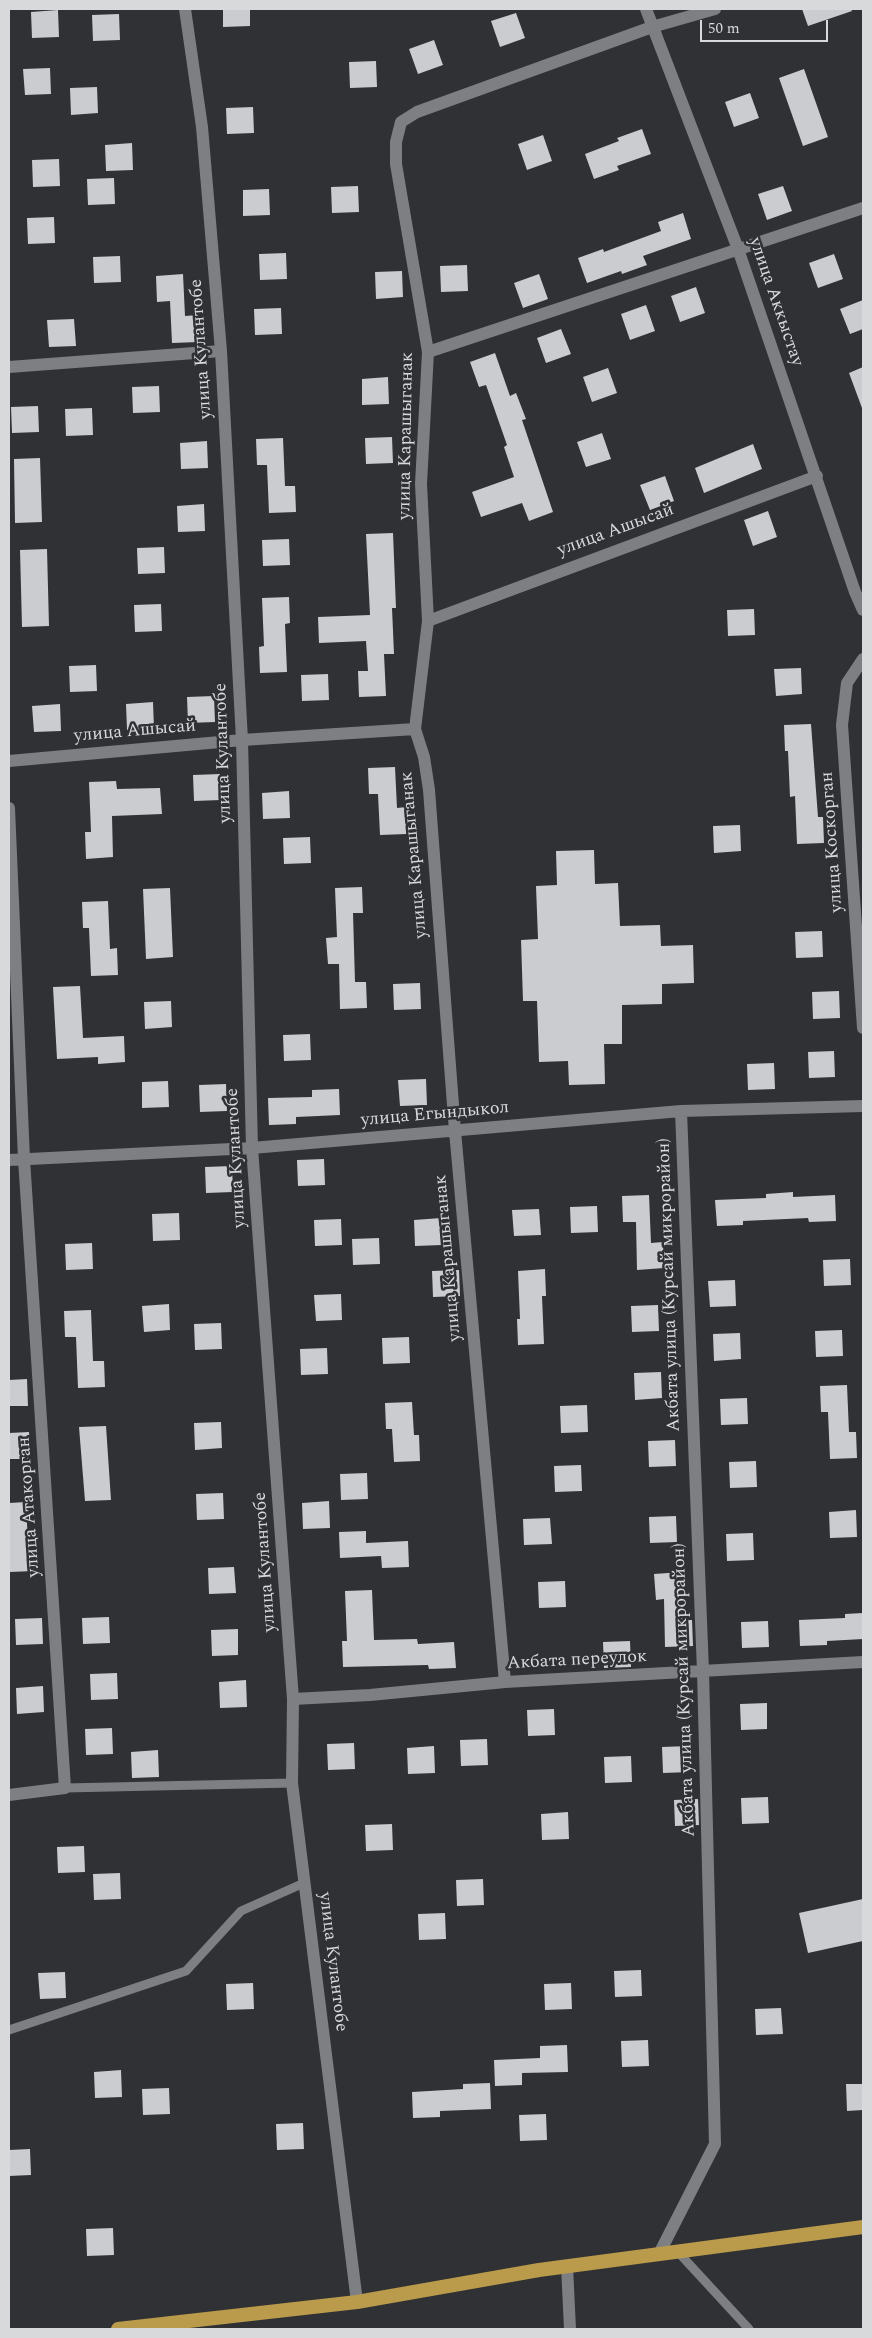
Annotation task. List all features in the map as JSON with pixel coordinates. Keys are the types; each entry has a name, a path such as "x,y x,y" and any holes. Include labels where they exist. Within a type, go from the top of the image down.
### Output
{"highway":[{"path":"118,2329 357,2302 567,2266 863,2227"}],"street":[{"name":"улица Кулантобе","path":"185,9 202,127 221,351 242,740 252,1148 293,1699 292,1783 357,2302"},
{"name":"улица Аккыстау","path":"646,9 738,249 855,592 863,610"},
{"name":"улица Карашыганак","path":"505,1682 455,1131 429,790 424,757 415,729 428,621 421,484 428,352 396,164 396,142 401,122 417,112 652,27 715,9"},
{"path":"428,352 863,208"},
{"path":"9,367 221,351"},
{"name":"улица Ашысай","path":"428,621 817,476"},
{"name":"улица Коскорган","path":"863,660 847,683 842,725 863,1028"},
{"name":"улица Ашысай","path":"9,760 242,740 415,729"},
{"name":"улица Атакорган","path":"9,808 24,1159 65,1788"},
{"name":"улица Егындыкол","path":"9,1160 252,1148 681,1112 863,1106"},
{"name":"Акбата улица (Курсай микрорайон)","path":"659,2254 715,2144 703,1671 681,1112"},
{"name":"Акбата переулок","path":"293,1699 370,1695 505,1682 863,1662"},
{"path":"9,1795 65,1788"},
{"path":"567,2266 570,2329"}],"lane":[{"path":"65,1788 292,1783"},
{"path":"9,2030 186,1971 241,1912 304,1884"},
{"path":"678,2252 750,2329"}],"building":[{"path":"223,9 250,9 250,26 223,27"},
{"path":"802,9 851,9 852,11 808,26"},
{"path":"58,10 59,37 32,38 31,12"},
{"path":"516,13 525,38 500,47 491,21"},
{"path":"119,14 120,40 93,41 92,15"},
{"path":"434,40 443,65 418,74 409,49"},
{"path":"376,61 377,87 350,88 349,62"},
{"path":"50,68 51,94 25,95 23,69"},
{"path":"804,69 828,137 803,146 779,78"},
{"path":"97,87 98,113 71,115 70,88"},
{"path":"750,93 759,118 734,127 725,102"},
{"path":"253,107 254,133 227,134 226,108"},
{"path":"642,129 651,154 617,166 619,170 594,179 585,154 619,141 617,138"},
{"path":"543,135 552,161 527,170 518,144"},
{"path":"132,143 133,170 106,171 105,145"},
{"path":"59,159 60,186 33,187 32,160"},
{"path":"114,178 115,204 88,205 87,179"},
{"path":"358,186 359,212 332,213 331,187"},
{"path":"783,186 792,211 767,220 758,194"},
{"path":"269,189 270,215 243,216 243,190"},
{"path":"683,213 691,239 643,256 647,265 622,274 621,271 587,283 578,258 603,249 604,252 661,231 658,222"},
{"path":"54,217 55,243 28,244 27,218"},
{"path":"286,253 287,279 260,280 259,254"},
{"path":"834,254 843,279 818,288 809,263"},
{"path":"120,256 121,282 94,283 93,257"},
{"path":"467,265 468,291 441,292 440,266"},
{"path":"402,271 403,297 376,299 375,272"},
{"path":"183,274 185,316 198,315 199,342 172,343 170,301 157,302 156,276"},
{"path":"539,274 548,299 523,308 514,283"},
{"path":"696,287 705,313 680,322 671,296"},
{"path":"863,300 863,329 850,334 840,309"},
{"path":"646,305 655,331 630,340 621,314"},
{"path":"281,308 282,334 255,335 254,309"},
{"path":"74,319 76,346 49,347 47,320"},
{"path":"561,329 571,354 546,363 537,338"},
{"path":"495,353 510,396 516,393 526,419 522,420 553,512 529,521 522,503 481,517 472,492 514,477 504,447 507,445 486,385 479,387 470,362"},
{"path":"863,367 863,408 862,408 849,373"},
{"path":"608,368 617,393 592,402 583,377"},
{"path":"388,377 389,404 362,405 362,379"},
{"path":"159,386 160,412 133,413 132,387"},
{"path":"38,406 39,432 12,433 11,407"},
{"path":"92,408 93,435 66,436 65,409"},
{"path":"602,433 611,459 586,467 577,442"},
{"path":"392,437 393,463 366,464 365,438"},
{"path":"283,438 285,486 295,486 296,512 269,513 267,465 257,465 256,439"},
{"path":"207,441 208,468 181,469 180,443"},
{"path":"753,444 762,469 704,493 695,468"},
{"path":"40,458 42,522 15,523 14,459"},
{"path":"665,476 674,501 650,510 640,485"},
{"path":"204,504 205,531 178,532 177,506"},
{"path":"768,511 777,537 753,546 744,520"},
{"path":"393,533 396,608 392,608 394,654 384,654 386,696 359,697 358,671 368,671 366,641 319,643 318,617 370,615 366,534"},
{"path":"289,539 290,565 263,566 262,540"},
{"path":"164,547 165,573 138,574 137,548"},
{"path":"47,549 49,626 22,627 20,550"},
{"path":"289,597 290,623 285,624 287,672 260,673 259,647 264,646 262,598"},
{"path":"161,604 162,631 135,632 134,605"},
{"path":"754,609 755,635 728,636 727,610"},
{"path":"96,665 97,691 70,692 69,666"},
{"path":"801,668 802,694 776,696 774,669"},
{"path":"328,674 329,700 302,701 301,675"},
{"path":"214,696 215,722 188,723 187,697"},
{"path":"153,702 154,729 127,730 126,704"},
{"path":"60,704 61,731 34,732 32,706"},
{"path":"811,724 818,817 823,817 824,843 797,844 795,796 790,797 788,751 785,751 784,725"},
{"path":"395,767 397,808 406,807 407,834 380,835 378,794 369,794 368,768"},
{"path":"220,774 221,800 194,801 193,775"},
{"path":"116,781 117,789 160,788 162,814 112,816 113,857 86,859 85,832 91,832 89,782"},
{"path":"289,791 290,818 263,819 262,793"},
{"path":"740,825 741,851 714,853 713,826"},
{"path":"310,837 311,863 284,864 283,838"},
{"path":"594,850 595,884 618,883 620,926 660,925 661,946 693,945 694,983 662,984 662,1004 622,1005 622,1044 604,1044 605,1084 569,1085 568,1061 539,1062 537,1001 523,1001 521,940 538,939 536,886 557,885 556,851"},
{"path":"362,887 363,913 353,913 355,982 366,982 367,1008 340,1009 339,964 328,964 326,938 337,937 335,888"},
{"path":"170,888 173,957 146,959 143,889"},
{"path":"108,901 110,949 117,948 118,975 91,976 89,928 83,928 82,902"},
{"path":"822,931 823,957 796,958 795,932"},
{"path":"420,983 421,1009 394,1010 393,984"},
{"path":"80,986 83,1038 124,1036 125,1062 98,1064 98,1057 57,1059 53,987"},
{"path":"839,991 840,1018 813,1019 812,992"},
{"path":"171,1001 172,1027 145,1029 144,1002"},
{"path":"310,1034 311,1060 284,1061 283,1035"},
{"path":"834,1051 835,1077 809,1078 808,1052"},
{"path":"774,1063 775,1089 748,1090 747,1064"},
{"path":"426,1079 427,1105 400,1106 398,1080"},
{"path":"168,1081 169,1107 142,1108 142,1082"},
{"path":"226,1084 227,1111 200,1112 199,1085"},
{"path":"339,1089 340,1115 296,1117 296,1124 269,1125 268,1098 312,1097 312,1090"},
{"path":"324,1159 325,1185 298,1186 297,1160"},
{"path":"232,1166 233,1192 206,1193 205,1167"},
{"path":"793,1192 793,1197 835,1195 836,1221 809,1222 808,1218 743,1221 743,1225 717,1226 715,1200 766,1198 766,1194"},
{"path":"649,1195 651,1243 663,1242 664,1268 637,1270 636,1222 623,1222 622,1196"},
{"path":"597,1206 598,1232 571,1233 570,1207"},
{"path":"539,1209 541,1235 514,1236 512,1210"},
{"path":"179,1213 180,1240 153,1241 152,1214"},
{"path":"441,1218 442,1245 415,1246 414,1220"},
{"path":"341,1219 342,1245 315,1246 314,1220"},
{"path":"379,1238 380,1264 353,1265 352,1239"},
{"path":"92,1243 93,1269 66,1270 65,1244"},
{"path":"850,1259 851,1285 824,1286 823,1260"},
{"path":"545,1269 546,1296 542,1296 544,1344 518,1345 517,1319 520,1319 518,1271"},
{"path":"459,1270 460,1296 433,1297 432,1271"},
{"path":"735,1280 736,1306 710,1307 708,1281"},
{"path":"341,1294 342,1320 316,1321 314,1295"},
{"path":"169,1304 170,1330 144,1332 142,1306"},
{"path":"658,1305 659,1331 632,1332 631,1306"},
{"path":"91,1310 93,1361 104,1361 105,1387 78,1388 76,1337 65,1337 64,1311"},
{"path":"221,1323 222,1349 195,1350 194,1324"},
{"path":"842,1330 843,1356 816,1357 815,1331"},
{"path":"740,1333 741,1359 714,1361 713,1334"},
{"path":"409,1337 410,1363 383,1364 382,1338"},
{"path":"327,1348 328,1374 301,1375 300,1349"},
{"path":"661,1372 662,1398 635,1400 634,1373"},
{"path":"27,1379 28,1406 9,1406 9,1380"},
{"path":"847,1385 849,1432 856,1432 857,1458 830,1459 828,1412 821,1412 820,1386"},
{"path":"747,1398 748,1424 721,1425 720,1399"},
{"path":"412,1402 414,1435 419,1435 420,1461 394,1462 392,1429 386,1429 385,1403"},
{"path":"587,1405 588,1432 561,1433 560,1406"},
{"path":"221,1422 222,1448 195,1450 194,1423"},
{"path":"106,1426 111,1500 85,1501 79,1427"},
{"path":"29,1432 30,1459 9,1459 9,1433"},
{"path":"675,1440 676,1466 649,1467 648,1441"},
{"path":"756,1461 757,1487 730,1488 729,1462"},
{"path":"581,1465 582,1491 555,1492 554,1466"},
{"path":"367,1473 368,1499 341,1500 340,1474"},
{"path":"223,1493 224,1519 197,1520 196,1494"},
{"path":"329,1501 330,1528 303,1529 302,1503"},
{"path":"26,1502 28,1545 34,1545 35,1571 9,1572 9,1503"},
{"path":"856,1510 857,1537 830,1538 829,1512"},
{"path":"676,1516 677,1542 650,1543 649,1517"},
{"path":"550,1518 552,1544 524,1545 523,1519"},
{"path":"366,1531 366,1543 408,1541 409,1567 382,1568 381,1556 340,1558 339,1532"},
{"path":"753,1533 754,1560 727,1561 726,1534"},
{"path":"234,1567 236,1593 209,1594 208,1568"},
{"path":"682,1572 683,1620 692,1620 693,1646 665,1647 664,1599 656,1600 654,1574"},
{"path":"565,1581 566,1607 539,1608 538,1582"},
{"path":"372,1590 374,1640 417,1639 418,1644 454,1642 456,1668 429,1669 428,1665 343,1667 342,1641 347,1641 345,1591"},
{"path":"863,1613 863,1639 827,1641 827,1645 800,1646 799,1620 845,1618 845,1614"},
{"path":"109,1617 110,1643 83,1644 82,1618"},
{"path":"42,1618 43,1644 16,1645 15,1619"},
{"path":"768,1621 769,1647 742,1648 741,1622"},
{"path":"238,1629 238,1655 212,1656 211,1630"},
{"path":"630,1641 631,1667 604,1668 603,1642"},
{"path":"117,1673 118,1699 91,1700 90,1674"},
{"path":"246,1680 247,1707 220,1708 219,1682"},
{"path":"43,1686 44,1712 17,1714 16,1688"},
{"path":"767,1703 767,1729 741,1730 740,1704"},
{"path":"554,1709 555,1735 528,1736 527,1710"},
{"path":"112,1728 113,1754 86,1755 85,1729"},
{"path":"487,1739 488,1765 461,1766 460,1740"},
{"path":"354,1743 355,1769 328,1770 327,1744"},
{"path":"434,1746 435,1773 408,1774 407,1748"},
{"path":"689,1746 690,1772 663,1773 662,1747"},
{"path":"158,1750 159,1777 132,1778 131,1752"},
{"path":"631,1756 632,1782 605,1783 604,1757"},
{"path":"768,1797 769,1823 742,1824 741,1798"},
{"path":"698,1799 699,1825 675,1826 674,1800"},
{"path":"568,1812 569,1839 542,1840 541,1814"},
{"path":"392,1824 393,1850 366,1851 365,1825"},
{"path":"84,1846 85,1872 58,1873 57,1847"},
{"path":"120,1873 121,1899 94,1900 93,1874"},
{"path":"483,1879 484,1905 457,1906 456,1880"},
{"path":"863,1899 863,1941 808,1953 799,1913"},
{"path":"445,1913 446,1939 419,1940 418,1914"},
{"path":"641,1970 642,1996 615,1997 614,1971"},
{"path":"65,1972 66,1998 40,1999 38,1973"},
{"path":"253,1983 254,2009 227,2010 226,1984"},
{"path":"571,1983 572,2009 545,2010 544,1984"},
{"path":"781,2008 783,2034 756,2035 755,2009"},
{"path":"648,2040 649,2066 622,2067 621,2041"},
{"path":"567,2045 568,2072 522,2073 522,2085 495,2086 494,2060 540,2058 540,2046"},
{"path":"121,2070 122,2097 95,2098 94,2072"},
{"path":"490,2083 491,2109 440,2111 440,2117 413,2118 412,2092 463,2089 463,2084"},
{"path":"846,2084 863,2084 863,2110 847,2111"},
{"path":"169,2088 170,2114 143,2115 142,2089"},
{"path":"546,2114 547,2140 520,2141 519,2115"},
{"path":"303,2123 304,2149 277,2150 276,2124"},
{"path":"30,2149 31,2175 9,2176 9,2150"},
{"path":"113,2228 114,2255 87,2256 86,2229"}]}
